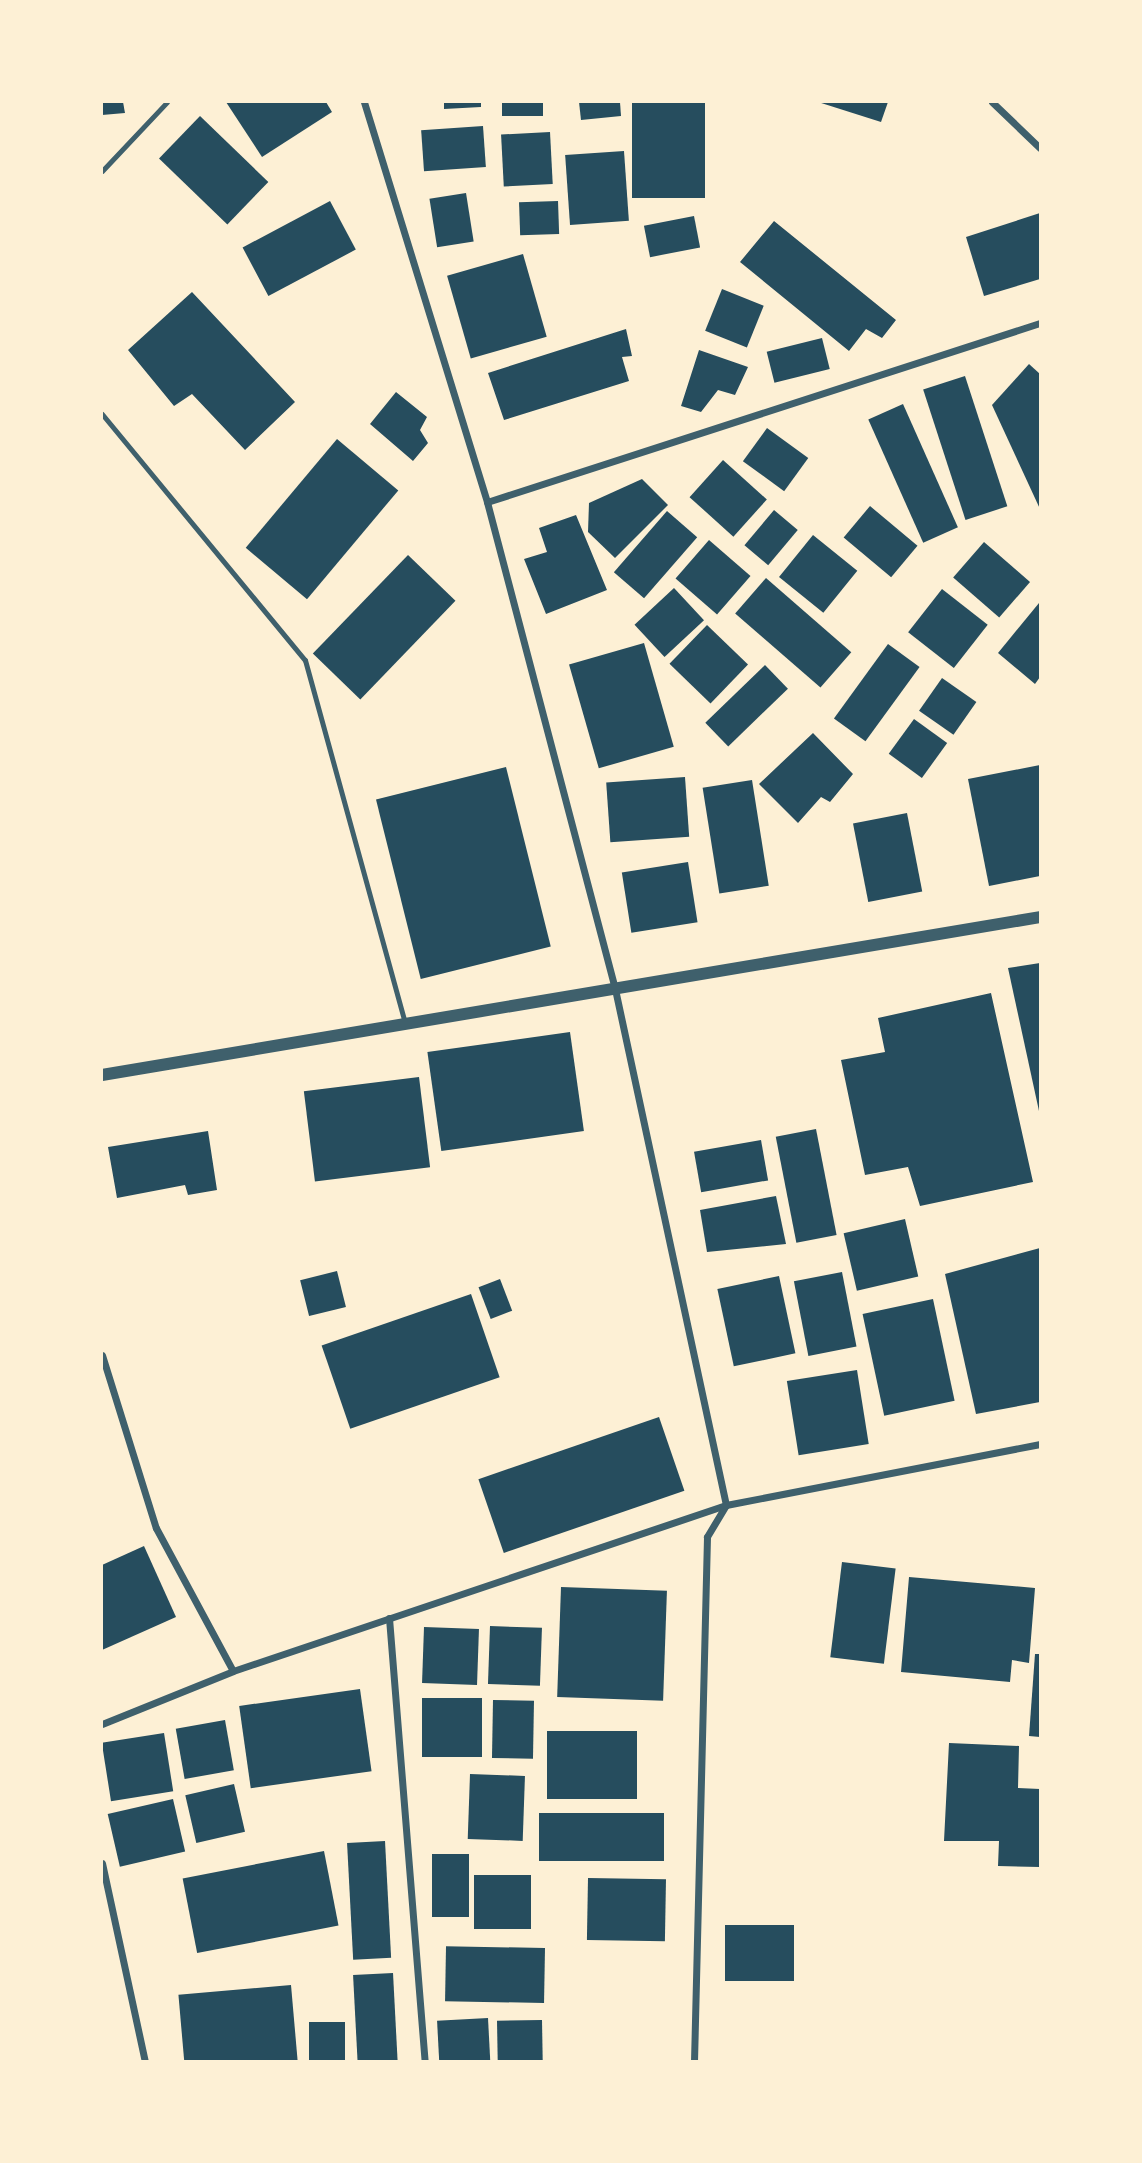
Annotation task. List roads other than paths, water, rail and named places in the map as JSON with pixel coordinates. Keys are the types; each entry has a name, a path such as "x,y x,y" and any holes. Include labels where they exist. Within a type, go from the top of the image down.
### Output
{"street":[{"path":"364,102 487,502 615,989 726,1505 707,1537 694,2062"},
{"path":"992,102 1041,148"},
{"path":"487,502 1041,323"},
{"path":"102,1075 1041,917"},
{"path":"102,1355 156,1528 233,1671"},
{"path":"102,1724 233,1671 726,1505 1041,1444"},
{"path":"389,1618 425,2062"},
{"path":"102,1863 145,2062"}],"lane":[{"path":"102,171 167,102"},
{"path":"102,414 305,660 405,1023"}]}
